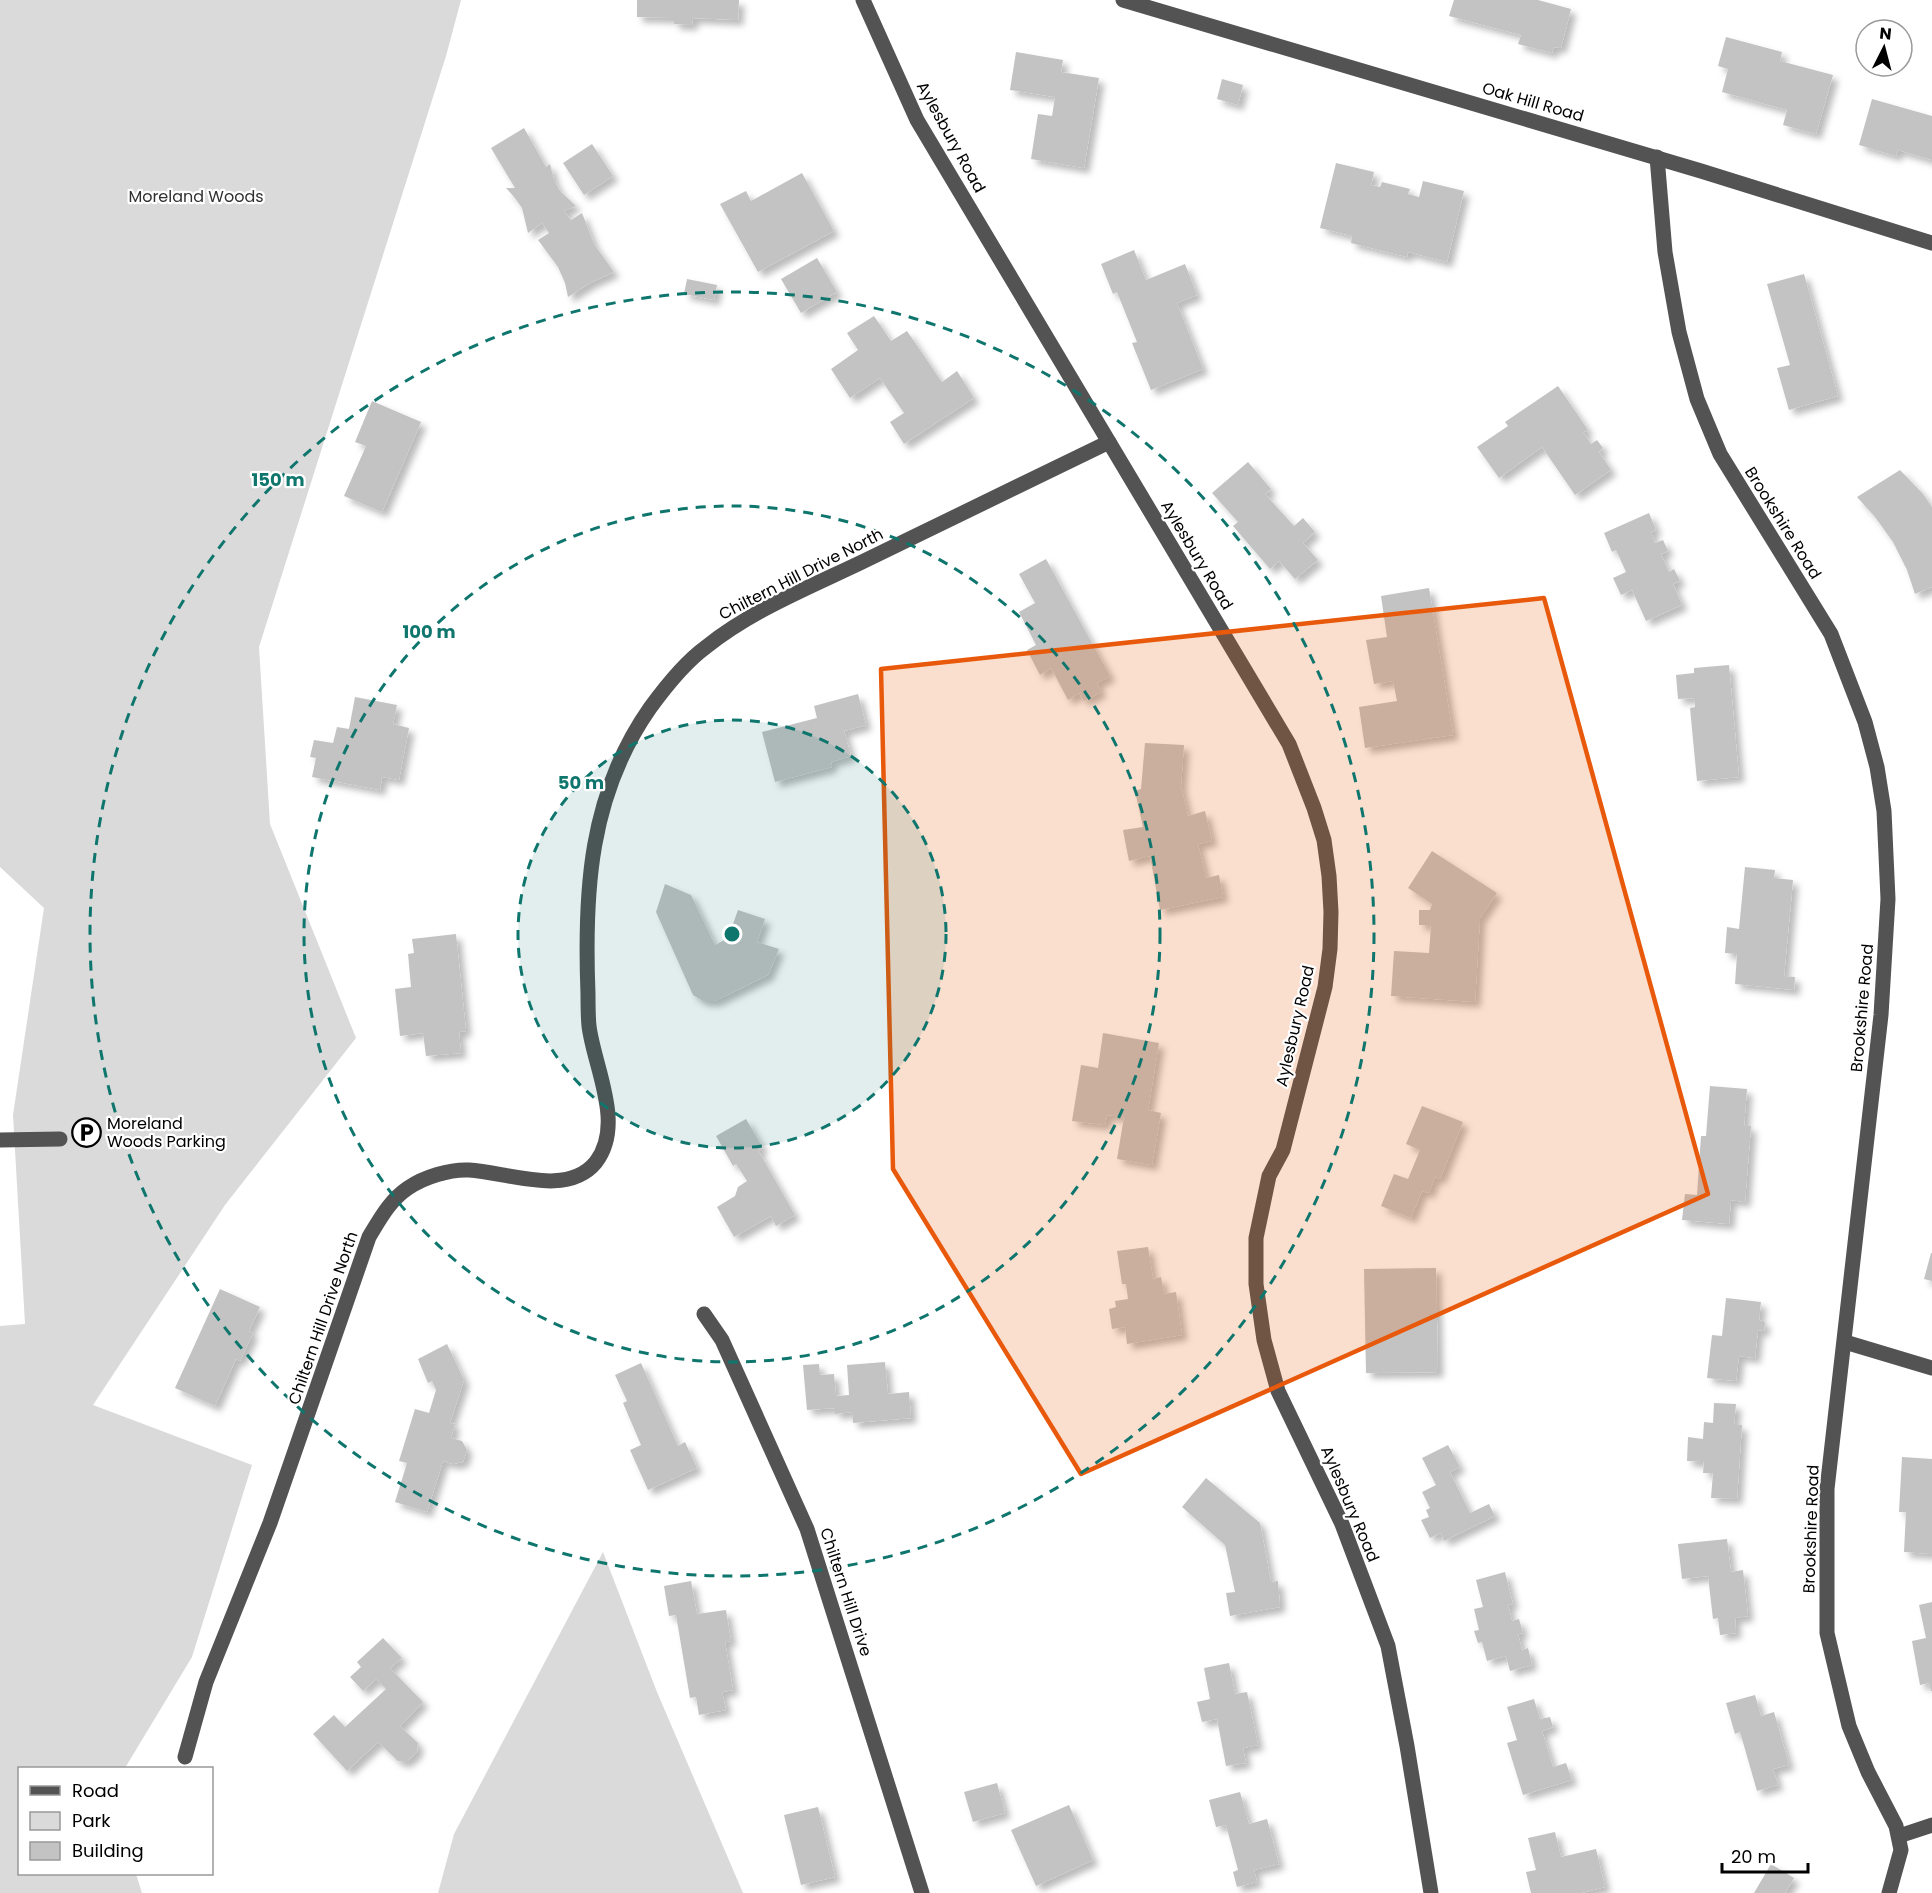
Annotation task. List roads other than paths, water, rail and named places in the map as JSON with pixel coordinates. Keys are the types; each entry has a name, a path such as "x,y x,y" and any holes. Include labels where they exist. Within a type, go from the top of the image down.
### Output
{"street":[{"name":"Aylesbury Road","path":"863,0 917,120 1289,744 1324,840 1331,912 1326,978 1283,1150 1269,1176 1256,1239 1256,1284 1264,1340 1278,1391 1342,1524 1388,1646 1431,1893"},
{"name":"Oak Hill Road","path":"1123,0 1657,157 1932,243"},
{"name":"Brookshire Road","path":"1657,157 1665,252 1679,332 1697,399 1719,454 1831,634 1865,722 1877,767 1884,811 1887,855 1887,938 1881,1015 1827,1489 1827,1633 1849,1726 1868,1773 1899,1836 1901,1850 1889,1893"},
{"name":"Chiltern Hill Drive North","path":"185,1757 206,1682 270,1523 369,1237 386,1208 409,1187 435,1175 467,1170 557,1181 583,1174 597,1161 608,1136 608,1109 589,1027 586,950 590,876 595,840 606,795 626,748 647,712 681,670 704,648 730,629 787,598 1109,442"},
{"path":"0,1140 60,1140"},
{"name":"Chiltern Hill Drive","path":"704,1314 722,1340 807,1528 922,1893"},
{"path":"1845,1342 1932,1368"},
{"path":"1899,1836 1932,1825"}],"place":[{"name":"Moreland Woods Parking","path":"86,1132"}],"park label":[{"name":"Moreland Woods","path":"196,196"}]}
